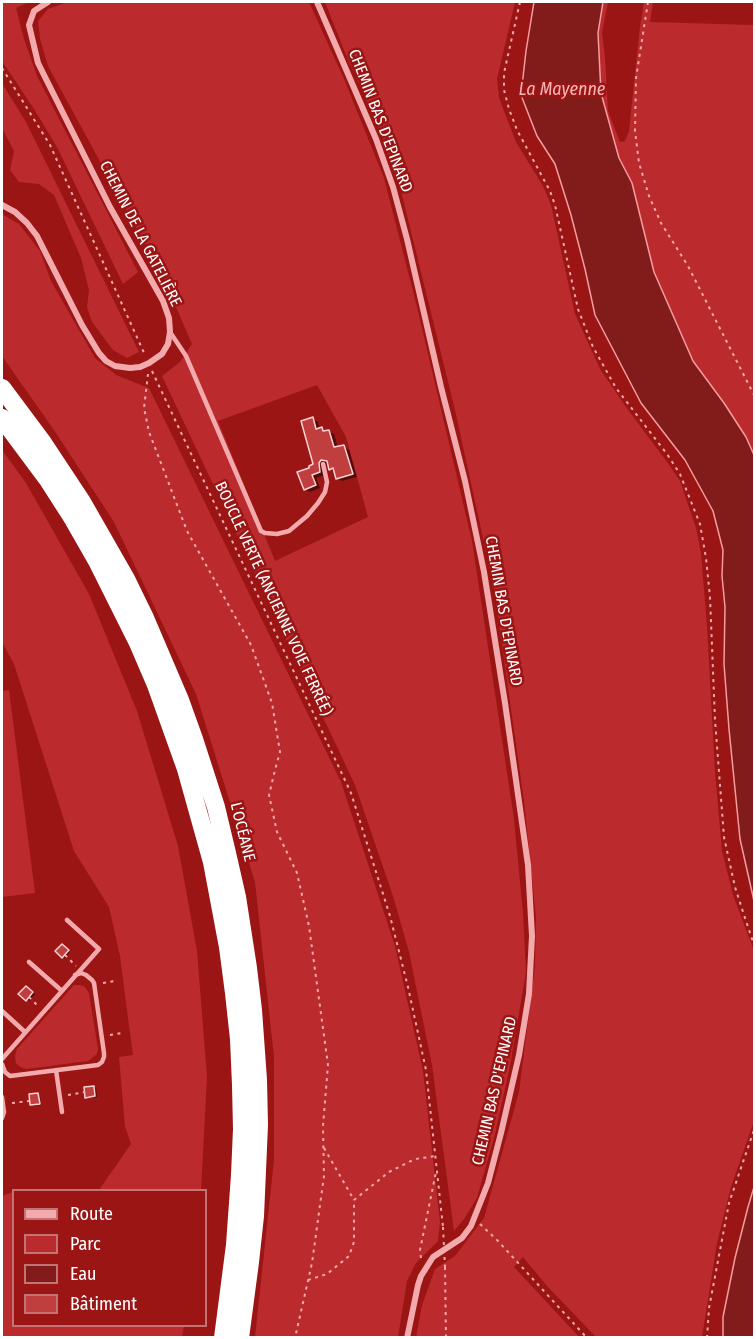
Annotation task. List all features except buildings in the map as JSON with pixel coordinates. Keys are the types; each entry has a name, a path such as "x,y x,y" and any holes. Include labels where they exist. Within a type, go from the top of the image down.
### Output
{"highway":[{"name":"L’OCÉANE","path":"2,388 44,443 82,502 140,608 163,657 216,807 237,897 248,968 258,1080 255,1216 240,1338"},
{"path":"2,418 48,480 73,519 138,643 173,729 208,845 228,947 238,1028 241,1085 240,1175 235,1245 223,1338"}],"street":[{"name":"CHEMIN DE LA GATELIÈRE","path":"48,2 34,11 29,25 38,63 110,207 163,301 169,318 168,344 162,354 149,363"},
{"name":"CHEMIN BAS D'EPINARD","path":"317,2 376,139 393,187 407,238 465,481 484,572 528,865 532,936 529,994 519,1055 488,1183 471,1226 462,1238 438,1253 425,1268"},
{"path":"2,206 15,212 37,236 82,324 106,361 115,366 130,368 149,363"},
{"path":"407,1338 417,1285 425,1268"}],"lane":[{"path":"170,332 186,356 261,531 277,534 288,531 307,516 325,492 327,482 322,464"},
{"path":"2,1059 99,949 67,920"},
{"path":"29,962 62,991"},
{"path":"2,1064 3,1074 10,1076 98,1065 102,1062 104,1057 94,984 86,975 81,973 75,975"},
{"path":"2,1011 25,1032"},
{"path":"56,1070 62,1112"},
{"path":"2,1097 4,1112 2,1118"}],"path":[{"path":"520,2 504,73 504,90 517,130 550,191 555,205 578,309 593,347 616,388 680,474 700,524 710,597 715,720 724,837 735,887 754,945"},
{"path":"648,2 636,78 635,131 639,163 649,196 661,223 688,266 754,395"},
{"name":"BOUCLE VERTE (ANCIENNE VOIE FERRÉE)","path":"2,68 50,145 149,363 351,792 390,916 408,987 426,1070 437,1170"},
{"path":"149,363 144,408 149,432 187,531 251,645 272,704 280,752 269,795 277,832 297,873 309,926 328,1065 323,1126 324,1176 312,1263 295,1338"},
{"path":"64,955 80,970"},
{"path":"94,984 115,981"},
{"path":"29,997 44,1011"},
{"path":"101,1036 122,1033"},
{"path":"60,1096 85,1092"},
{"path":"3,1104 30,1101"},
{"path":"707,1338 709,1308 729,1203 754,1130"},
{"path":"308,1280 327,1274 349,1256 354,1242 354,1200 323,1147"},
{"path":"354,1200 389,1172 415,1160 436,1156"},
{"path":"437,1170 443,1227 446,1338"},
{"path":"425,1268 420,1250 437,1170"},
{"path":"474,1219 498,1241 587,1338"}],"green space":[{"path":"2,2 29,2 16,8 37,76 138,272 123,284 57,147 2,61"},
{"path":"68,2 309,2 344,79 384,178 472,541 514,819 523,913 526,972 510,1066 495,1134 477,1198 454,1231 432,1065 409,952 393,896 355,785 162,376 180,362 192,344 163,277 48,66 40,39 38,21 48,9","holes":["317,385 346,437 368,517 275,561 218,421"]},
{"path":"325,2 515,2 497,79 499,98 516,142 543,186 551,205 575,314 600,369 680,481 696,528 701,553 707,626 722,851 733,895 754,951 754,1121 731,1187 717,1243 702,1337 596,1337 547,1286 523,1257 514,1267 579,1337 416,1337 422,1305 435,1269 455,1256 484,1218 519,1092 535,966 536,917 524,801 494,588 455,410 400,187 380,131"},
{"path":"603,2 608,2 602,33 608,111 620,142 625,141 629,131 644,2 653,2 650,22 754,25 754,455 746,437 724,403 693,361 654,272 632,183 619,158 601,93 598,33"},
{"path":"2,83 26,122 139,352 127,358 113,350 92,322 87,307 89,290 81,258 54,195 39,184 19,182 10,170 14,151 2,128"},
{"path":"2,214 19,224 40,251 51,281 95,358 116,375 149,388 341,782 395,946 423,1071 440,1222 438,1241 416,1263 407,1281 398,1337 255,1337 274,1160 274,1057 255,882 196,694 114,522 2,356"},
{"path":"2,450 26,483 89,594 137,711 178,846 197,951 207,1077 201,1189 100,1189 131,1144 125,1126 119,1057 133,1055 120,956 109,907 74,851 14,664 2,642"},
{"path":"9,690 35,893 2,897 2,691"},
{"path":"74,985 85,987 89,993 97,1054 88,1061 26,1069 20,1067 16,1063 17,1049"},
{"path":"12,1192 12,1327 184,1327 182,1337 2,1337 2,1196"}],"water":[{"name":"La Mayenne","path":"534,2 603,2 598,33 601,93 619,158 632,183 654,272 693,361 724,403 746,437 754,455 754,901 740,839 729,729 724,664 723,550 713,511 685,460 641,403 595,315 571,215 555,164 537,136 521,95"},
{"path":"754,1187 754,1337 723,1337 723,1317 735,1258"}]}
